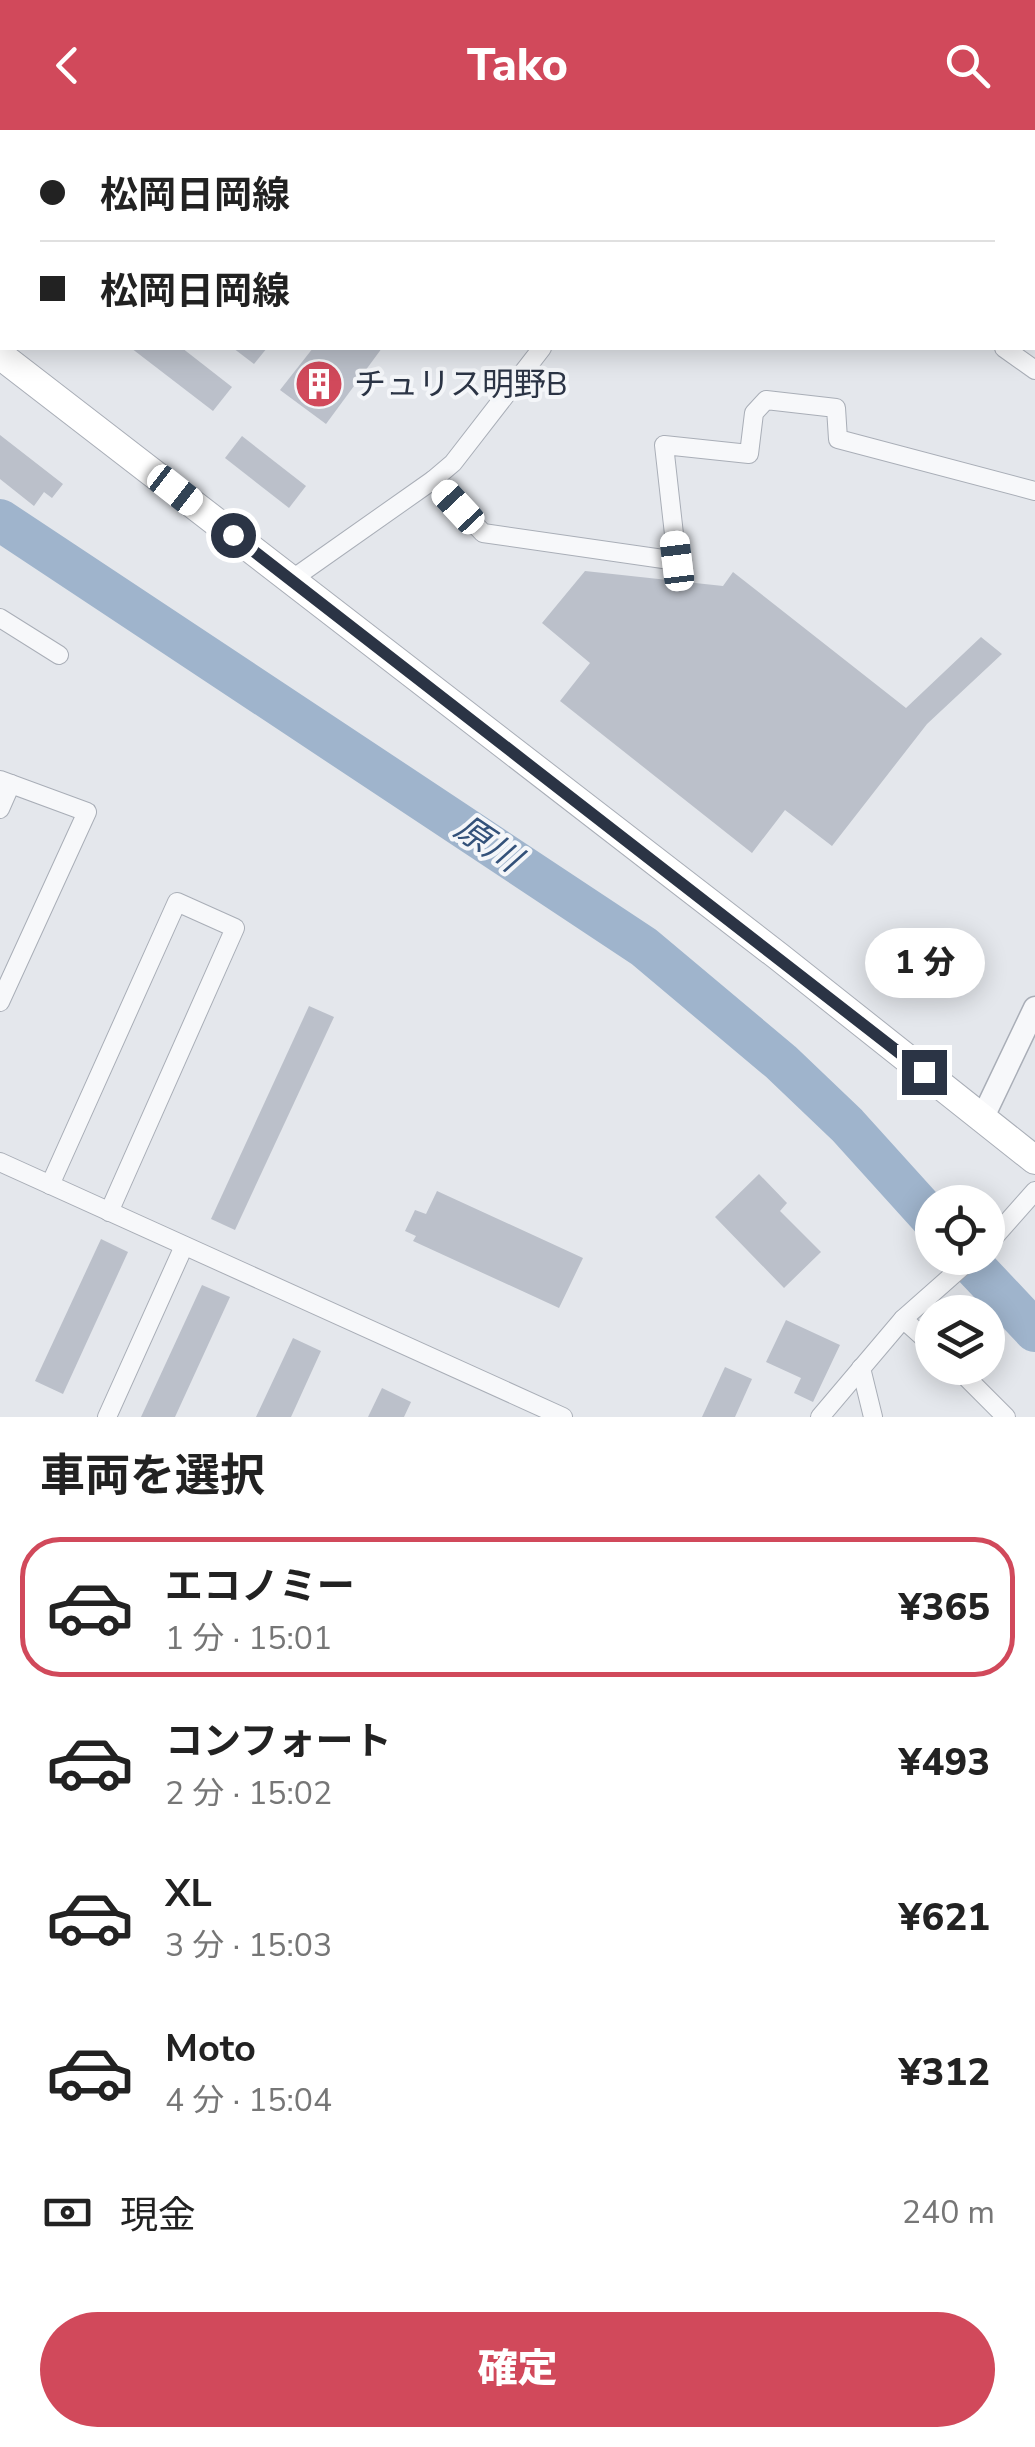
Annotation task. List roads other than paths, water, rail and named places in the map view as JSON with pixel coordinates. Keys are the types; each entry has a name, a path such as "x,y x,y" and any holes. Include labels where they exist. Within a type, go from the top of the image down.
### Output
{"main road":[{"path":"0,355 1035,1160"}],"street":[{"path":"291,580 453,463 540,350"},
{"path":"1007,350 1035,370"},
{"path":"433,480 482,533 677,561 664,445 749,454 756,410 763,401 772,400 836,408 838,439 1035,491"},
{"path":"0,618 59,655"},
{"path":"0,809 6,782 87,812 0,1002"},
{"path":"50,1185 177,902 236,928 109,1212"},
{"path":"982,1119 1035,1008"},
{"path":"0,1162 563,1417"},
{"path":"1005,1224 1035,1191"},
{"path":"107,1417 184,1246"},
{"path":"820,1417 903,1319 952,1275"},
{"path":"903,1319 915,1330"},
{"path":"860,1368 872,1417"},
{"path":"974,1385 1006,1417"}],"waterway":[{"name":"原川","path":"0,520 644,947 781,1062 847,1125 915,1200"},
{"name":"原川","path":"982,1275 1035,1331"}],"place":[{"name":"チュリス明野B","path":"319,384"}]}
